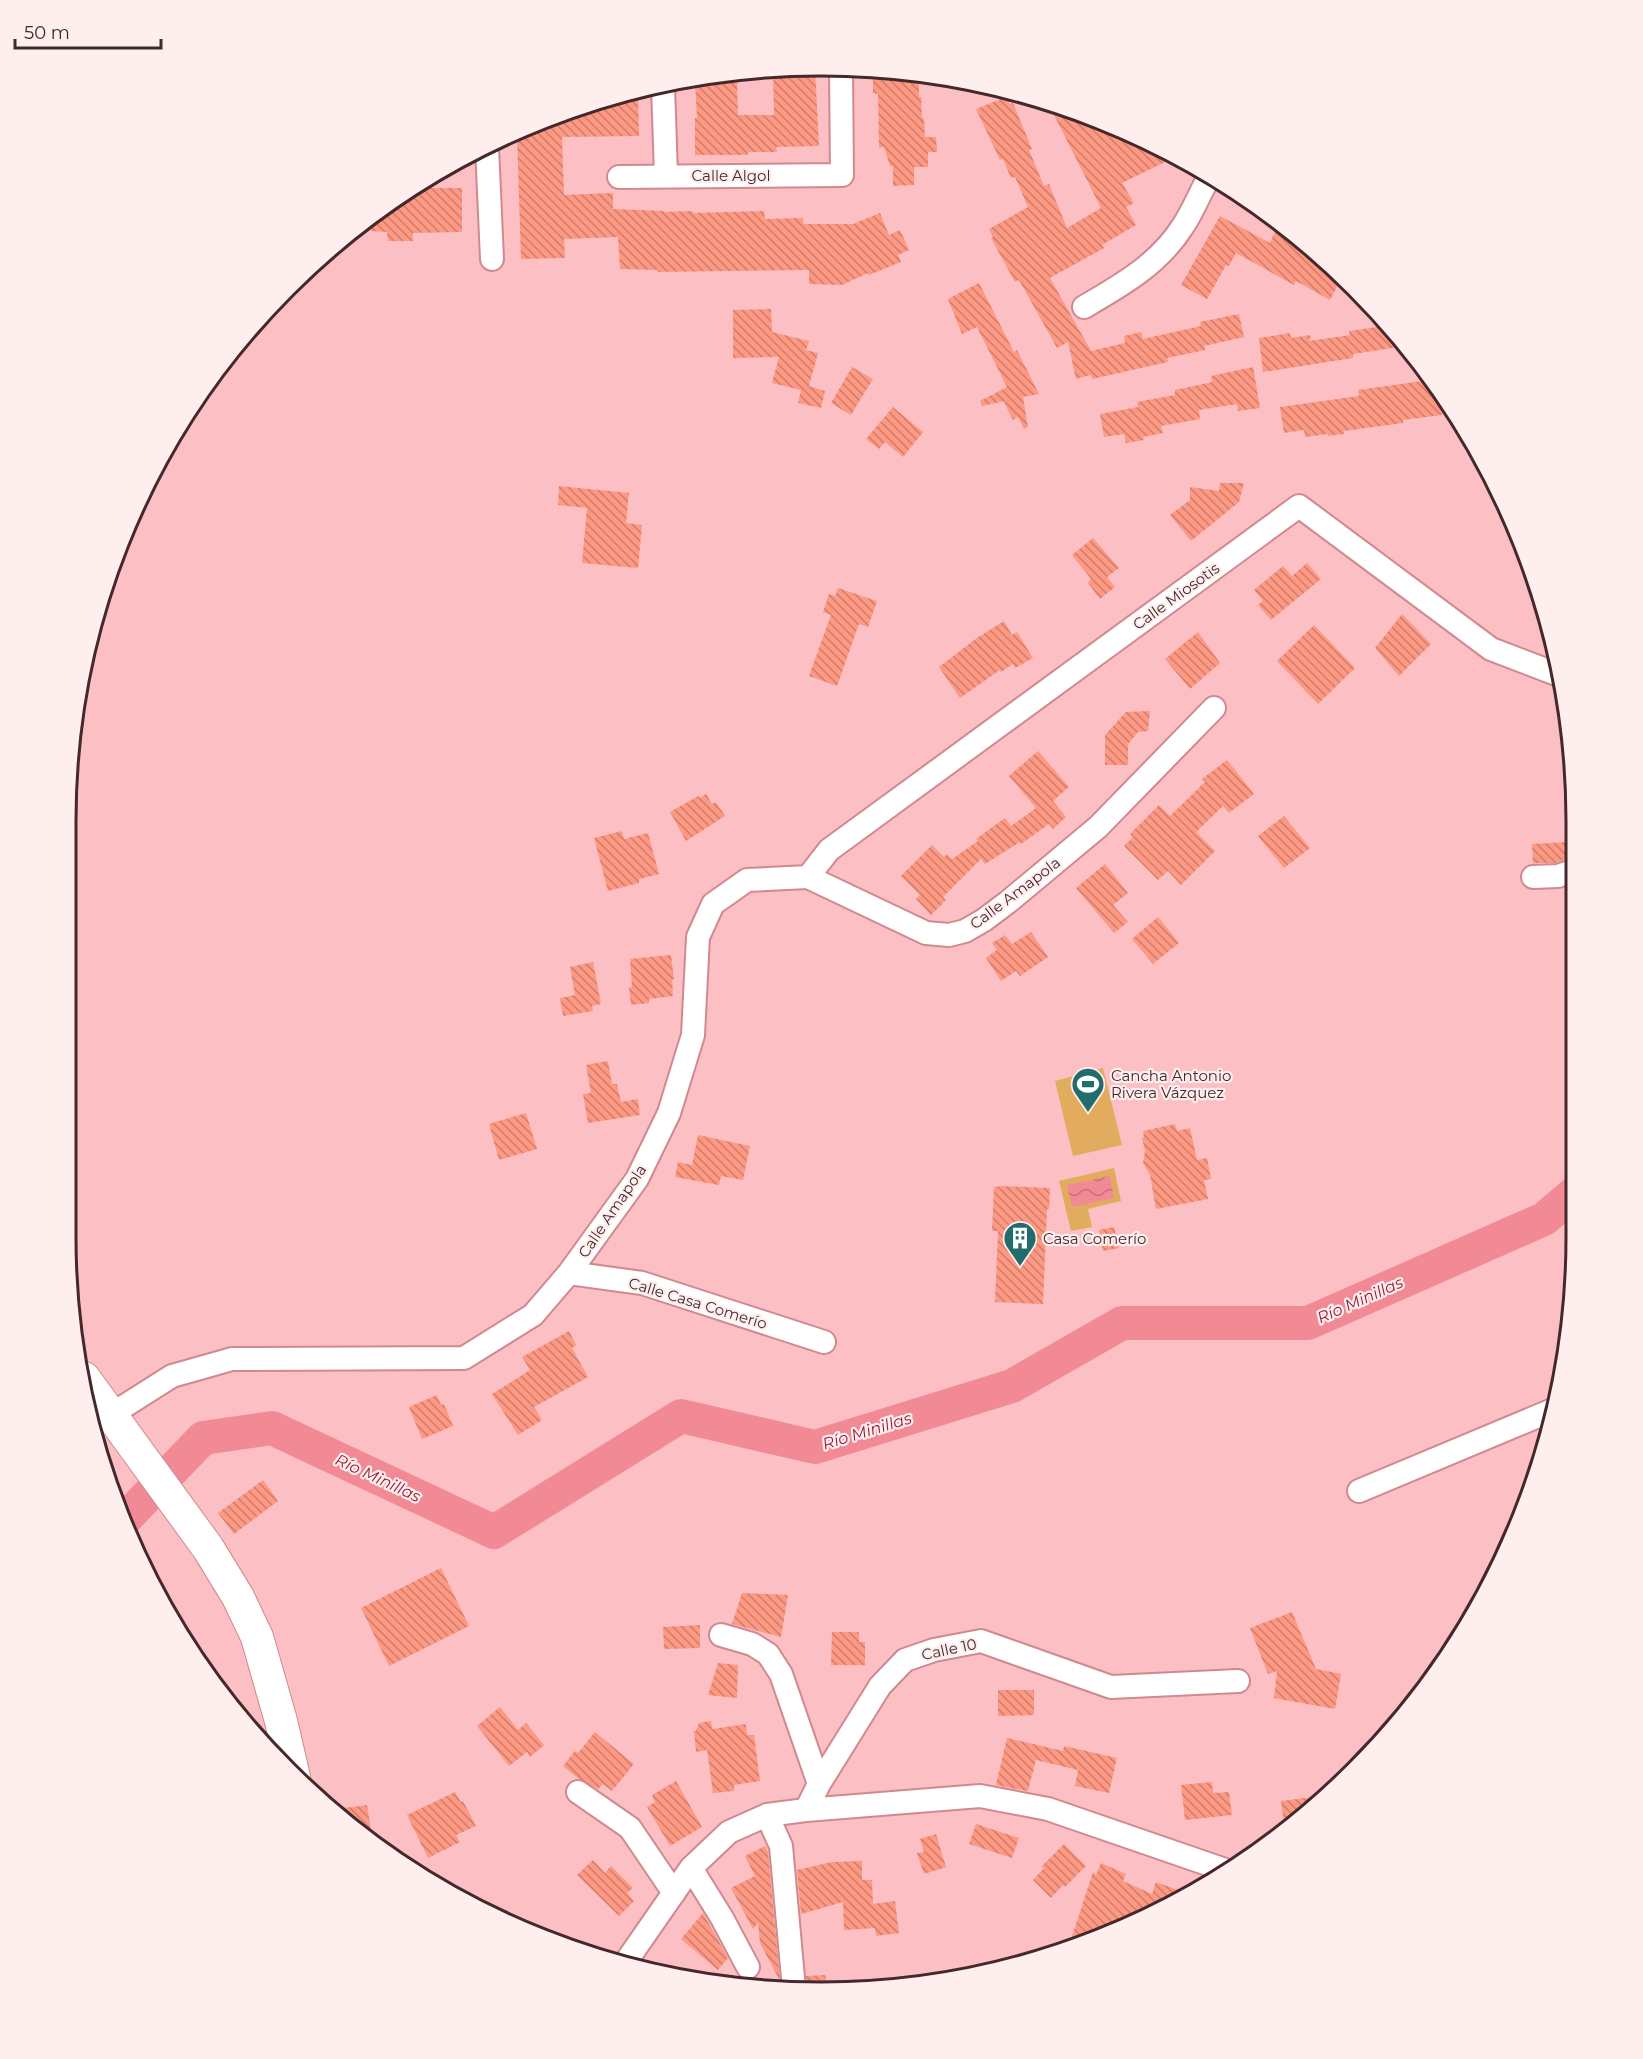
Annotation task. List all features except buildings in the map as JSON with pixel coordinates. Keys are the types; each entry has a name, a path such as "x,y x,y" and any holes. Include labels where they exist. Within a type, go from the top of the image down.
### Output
{"street":[{"name":"Calle Algol","path":"619,177 842,175 842,77"},
{"path":"663,94 666,175"},
{"path":"485,157 492,259"},
{"path":"1084,307 1136,276 1159,255 1184,225 1206,183"},
{"name":"Calle Miosotis","path":"808,877 829,850 1299,506 1491,649 1551,672"},
{"name":"Calle Amapola","path":"112,1414 172,1376 232,1359 464,1358 533,1315 569,1273 638,1179 669,1113 693,1035 698,937 713,904 747,880 808,877 926,933 949,935 965,931 1008,902 1098,827 1214,708"},
{"path":"1533,877 1566,873"},
{"name":"Calle Casa Comerío","path":"569,1273 642,1283 824,1342"},
{"path":"92,1389 208,1548 238,1597 257,1637 282,1721 290,1759"},
{"path":"1359,1491 1545,1413"},
{"path":"721,1635 752,1644 768,1654 781,1674 819,1784"},
{"name":"Calle 10","path":"806,1810 819,1784 880,1686 905,1660 934,1650 981,1641 1111,1687 1238,1681"},
{"path":"578,1792 630,1828 674,1893"},
{"path":"629,1957 691,1868 729,1832 767,1815 980,1796 1048,1809 1218,1868"},
{"path":"767,1815 781,1846 793,1981"},
{"path":"691,1868 722,1918 748,1967"}],"shaded area":[{"name":"Cancha Antonio Rivera Vázquez","path":"1103,1068 1122,1145 1073,1156 1055,1081"},
{"path":"1114,1168 1121,1201 1088,1209 1092,1227 1071,1231 1059,1181"}],"water":[{"path":"1110,1176 1114,1198 1072,1207 1067,1185"}],"waterway":[{"name":"Río Minillas","path":"130,1514 203,1438 272,1428 494,1532 681,1416 815,1447 1012,1386 1122,1323 1308,1323 1544,1219 1566,1200"}],"place":[{"name":"Cancha Antonio Rivera Vázquez","path":"1088,1113"},
{"name":"Casa Comerío","path":"1020,1267"}]}
